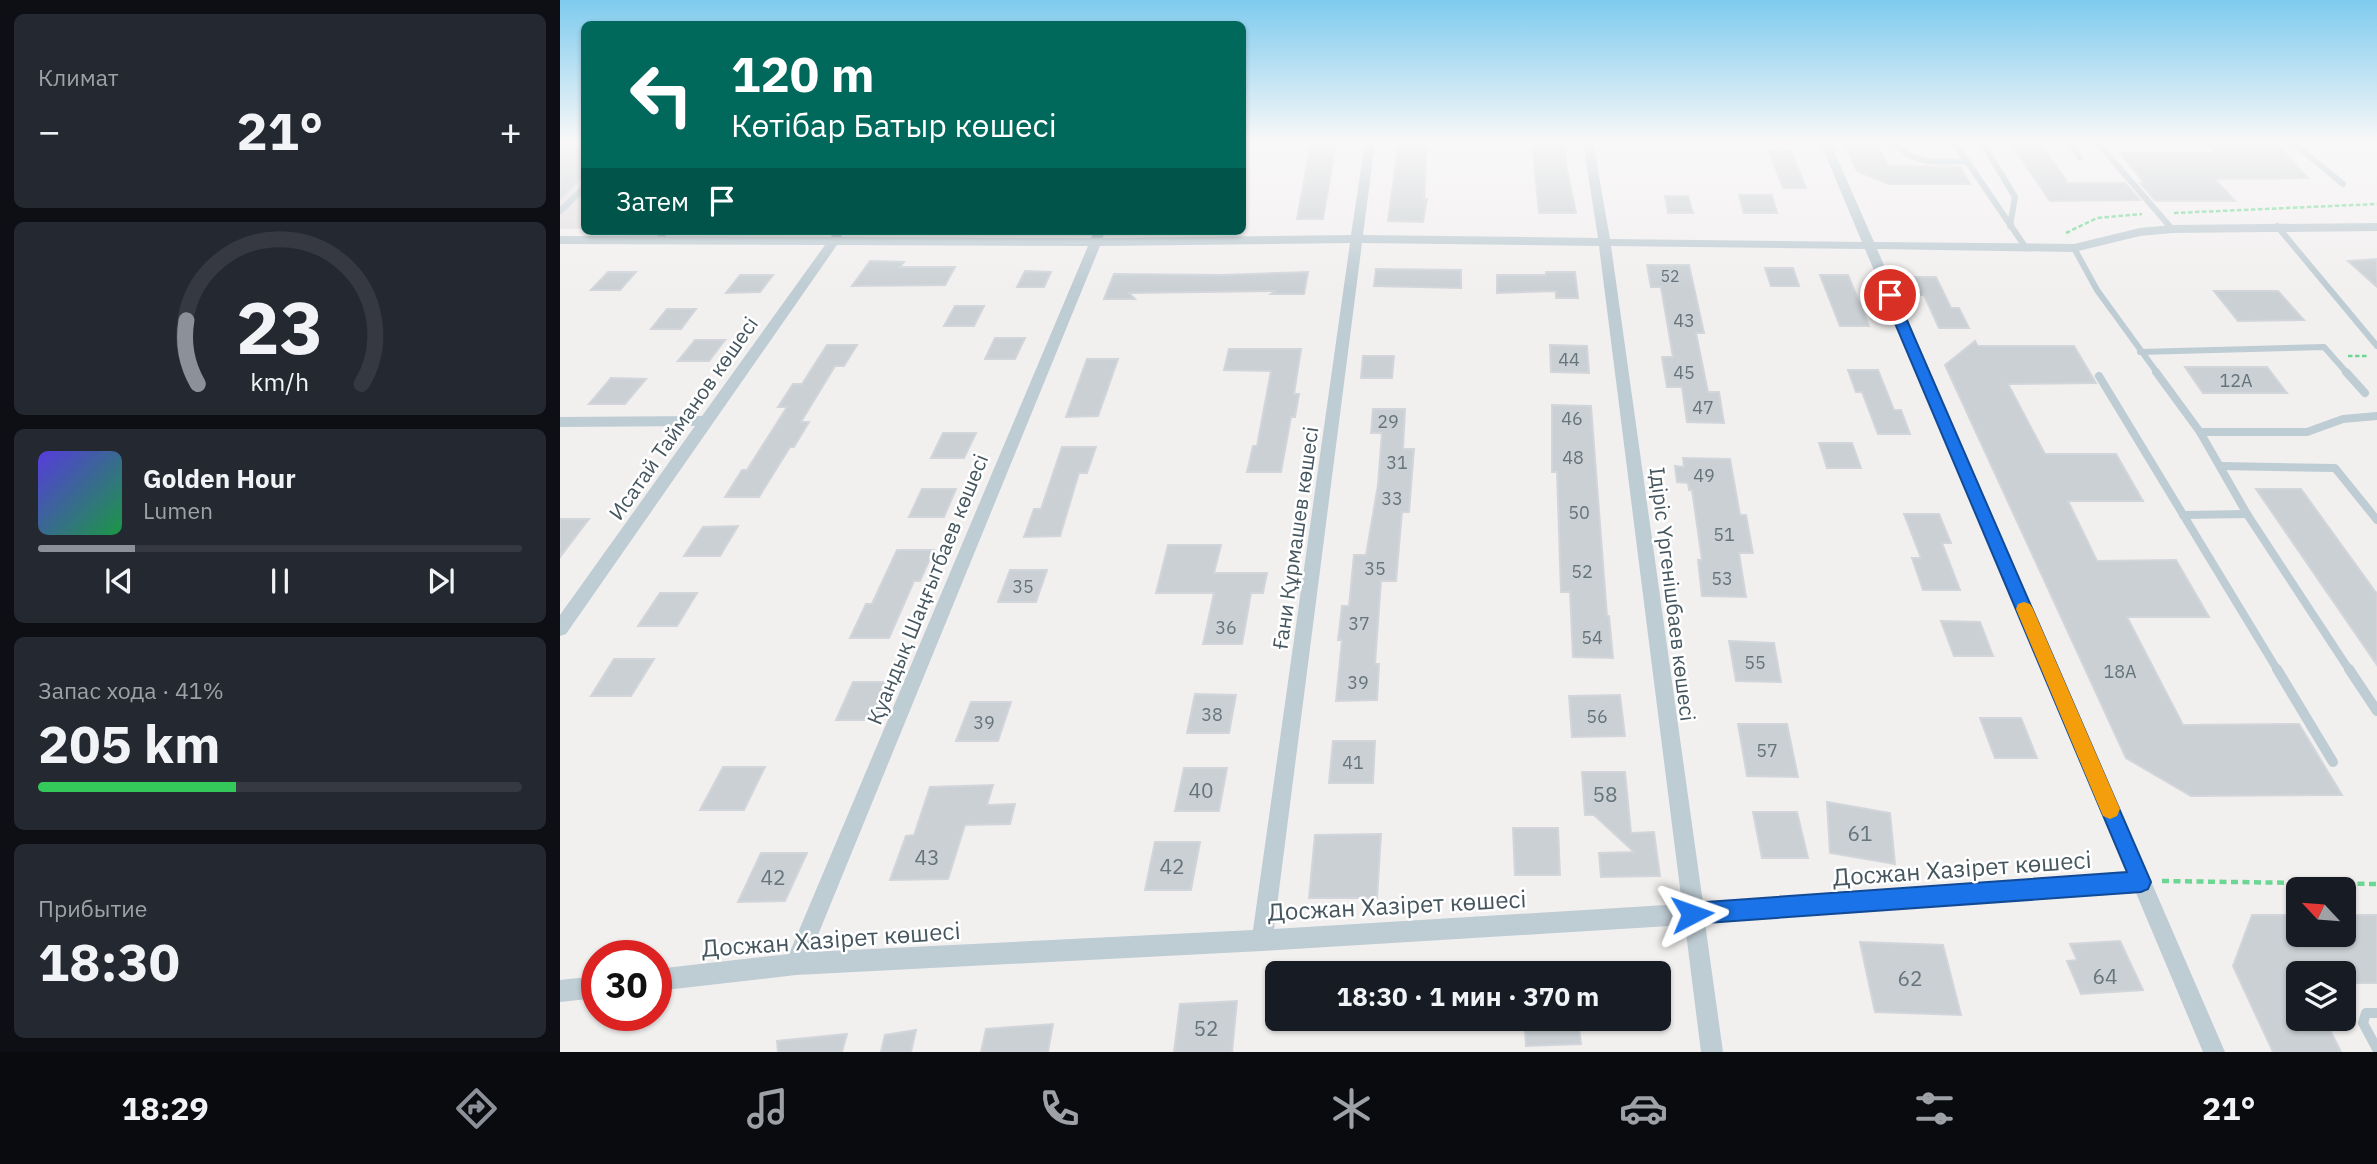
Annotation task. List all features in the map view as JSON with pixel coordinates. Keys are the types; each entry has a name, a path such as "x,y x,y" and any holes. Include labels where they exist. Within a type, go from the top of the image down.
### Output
{"street":[{"name":"Ғани Құрмашев көшесі","path":"1262,940 1363,191"},
{"name":"Ідіріс Үргенішбаев көшесі","path":"1596,191 1712,1052"},
{"path":"1846,191 2214,1052"},
{"path":"560,240 662,236 1098,236 2074,248 2140,232 2172,229 2377,227"},
{"name":"Исатай Тайманов көшесі","path":"560,629 837,236"},
{"name":"Қуандық Шаңғытбаев көшесі","path":"796,964 1098,236"},
{"path":"560,422 707,421"},
{"name":"Досжан Хазірет көшесі","path":"672,978 796,964 1692,914 2141,882"},
{"path":"560,991 581,989"}],"lane":[{"path":"560,211 581,191"},
{"path":"1987,191 2026,247"},
{"path":"2010,226 2015,197 2011,191"},
{"path":"2139,191 2172,229"},
{"path":"2277,226 2377,346"},
{"path":"2074,248 2097,289 2140,352 2200,432 2247,514 2377,711"},
{"path":"2140,352 2324,347 2365,393"},
{"path":"2099,376 2333,762"},
{"path":"2200,432 2306,432 2343,419 2377,416"},
{"path":"2220,466 2335,468 2377,520"},
{"path":"2183,515 2247,514"},
{"path":"2377,1013 2366,1013 2363,1023 2377,1049"}],"path":[{"path":"2332,356 2377,356"},
{"path":"2141,882 2377,884"}],"shaded area":[{"path":"560,191 581,191 581,229 560,229"}],"building":[{"path":"560,191 568,191 560,199"},
{"path":"1302,191 1328,191 1323,219 1297,219"},
{"path":"1392,191 1424,191 1424,199 1427,199 1423,222 1388,221"},
{"path":"1537,191 1571,191 1576,213 1539,213"},
{"path":"2043,191 2132,191 2140,200 2050,201"},
{"path":"2147,191 2226,191 2235,201 2159,201"},
{"path":"1739,195 1772,195 1777,213 1744,213"},
{"path":"1665,196 1688,196 1693,213 1668,213"},
{"path":"2377,259 2377,287 2348,261"},
{"path":"870,261 904,262 900,267 955,267 945,285 852,286"},
{"path":"1647,265 1689,265 1704,333 1696,333 1708,392 1719,392 1724,423 1687,422 1682,387 1667,387 1662,357 1673,357 1661,287 1651,287"},
{"path":"1765,268 1793,268 1799,286 1771,286"},
{"path":"1376,269 1461,270 1461,288 1374,286"},
{"path":"1025,271 1051,272 1044,287 1017,287"},
{"path":"608,272 636,272 620,290 591,290"},
{"path":"1308,272 1304,294 1271,294 1275,291 1129,293 1135,299 1104,299 1114,274 1222,275"},
{"path":"1546,272 1575,272 1578,298 1556,298 1556,291 1497,293 1497,275 1546,275"},
{"path":"740,275 773,275 760,292 726,293"},
{"path":"1820,275 1848,275 1869,326 1840,326"},
{"path":"1908,277 1936,277 1951,308 1959,308 1969,328 1939,328 1924,295 1916,295"},
{"path":"2214,291 2278,291 2304,320 2238,321"},
{"path":"955,306 984,306 974,326 944,326"},
{"path":"667,309 696,309 681,329 651,329"},
{"path":"995,338 1025,338 1015,359 985,359"},
{"path":"695,340 725,340 709,361 678,361"},
{"path":"1975,341 1978,346 2074,346 2096,383 2008,384 2045,454 2116,454 2143,501 2068,501 2097,561 2176,560 2209,617 2127,617 2183,725 2299,724 2342,795 2191,796 2126,758 1945,365"},
{"path":"827,345 857,345 844,366 835,366 801,422 809,422 759,497 725,497 742,470 747,470 787,407 778,407 793,384 802,384"},
{"path":"1550,345 1587,346 1589,373 1551,372"},
{"path":"1229,349 1301,349 1294,394 1299,394 1295,417 1291,417 1281,472 1247,472 1253,446 1257,446 1271,371 1224,370"},
{"path":"1363,356 1394,356 1392,378 1361,378"},
{"path":"1087,359 1118,359 1098,416 1066,417"},
{"path":"2185,367 2267,367 2287,393 2203,393"},
{"path":"1848,370 1878,370 1894,410 1901,410 1910,434 1878,434 1862,392 1856,392"},
{"path":"611,378 646,379 625,404 589,404"},
{"path":"1552,405 1591,406 1607,616 1613,658 1573,657 1570,592 1561,592 1557,472 1552,472"},
{"path":"1373,409 1405,409 1403,449 1414,449 1409,512 1402,512 1396,581 1381,581 1375,664 1379,664 1377,700 1336,701 1342,640 1338,640 1342,606 1349,606 1354,555 1366,555 1378,485 1382,433 1371,433"},
{"path":"943,433 976,433 964,458 931,458"},
{"path":"1819,443 1852,443 1861,468 1827,468"},
{"path":"1062,447 1096,447 1087,473 1079,473 1060,536 1024,537 1034,509 1041,509"},
{"path":"1683,458 1730,459 1740,515 1746,515 1753,553 1739,553 1746,597 1702,596 1698,560 1702,560 1692,490 1689,490 1688,483 1677,482 1675,466 1684,467"},
{"path":"922,489 956,489 944,517 909,517"},
{"path":"2256,489 2301,489 2377,594 2377,665"},
{"path":"1904,514 1939,514 1951,543 1942,543 1960,590 1923,590 1912,558 1921,558"},
{"path":"560,519 589,519 560,557"},
{"path":"738,526 720,556 684,556 703,527"},
{"path":"1168,545 1221,545 1214,573 1267,573 1263,593 1251,593 1242,644 1203,644 1214,593 1156,593"},
{"path":"897,550 934,550 920,581 914,581 889,638 850,638 866,604 872,604"},
{"path":"1010,570 1047,570 1036,602 998,602"},
{"path":"660,593 697,593 677,626 638,626"},
{"path":"1941,621 1980,622 1993,656 1954,656"},
{"path":"1729,641 1774,643 1781,682 1736,681"},
{"path":"614,659 654,659 631,696 591,696"},
{"path":"853,682 893,682 877,720 836,720"},
{"path":"1195,694 1236,695 1229,733 1187,733"},
{"path":"1620,695 1625,736 1572,737 1569,696"},
{"path":"971,702 1011,702 998,741 956,741"},
{"path":"1980,718 2021,718 2037,758 1995,758"},
{"path":"1738,724 1787,724 1798,777 1747,776"},
{"path":"1333,741 1375,741 1373,783 1329,783"},
{"path":"723,767 765,767 744,810 700,810"},
{"path":"1184,768 1227,768 1219,811 1175,811"},
{"path":"1582,772 1625,772 1631,833 1654,832 1660,876 1601,877 1599,853 1634,852 1594,815 1585,815"},
{"path":"993,785 987,805 1015,804 1010,824 965,825 948,879 890,880 906,836 914,835 930,787"},
{"path":"1827,802 1890,813 1895,864 1830,853"},
{"path":"1753,812 1797,812 1808,858 1762,858"},
{"path":"1513,828 1558,828 1560,875 1515,875"},
{"path":"1381,834 1377,898 1309,898 1315,835"},
{"path":"1155,842 1200,842 1191,890 1145,890"},
{"path":"761,853 807,853 785,901 738,902"},
{"path":"2252,915 2286,915 2286,947 2356,947 2356,915 2377,915 2377,983 2356,983 2356,961 2286,961 2286,1031 2330,1031 2341,1052 2273,1052 2233,966"},
{"path":"2120,941 2143,990 2081,994 2067,961 2077,960 2070,944"},
{"path":"1860,942 1943,945 1961,1015 1875,1012"},
{"path":"1237,1001 1232,1052 1174,1052 1180,1004"},
{"path":"1053,1024 1048,1052 981,1052 986,1029"},
{"path":"916,1030 911,1052 881,1052 885,1035"},
{"path":"1525,1031 1580,1031 1581,1044 1526,1046"},
{"path":"847,1034 842,1052 778,1052 777,1041"}],"slow traffic":[{"path":"2024,609 2110,809"}],"route":[{"path":"1692,914 2141,882 1890,295"}]}
